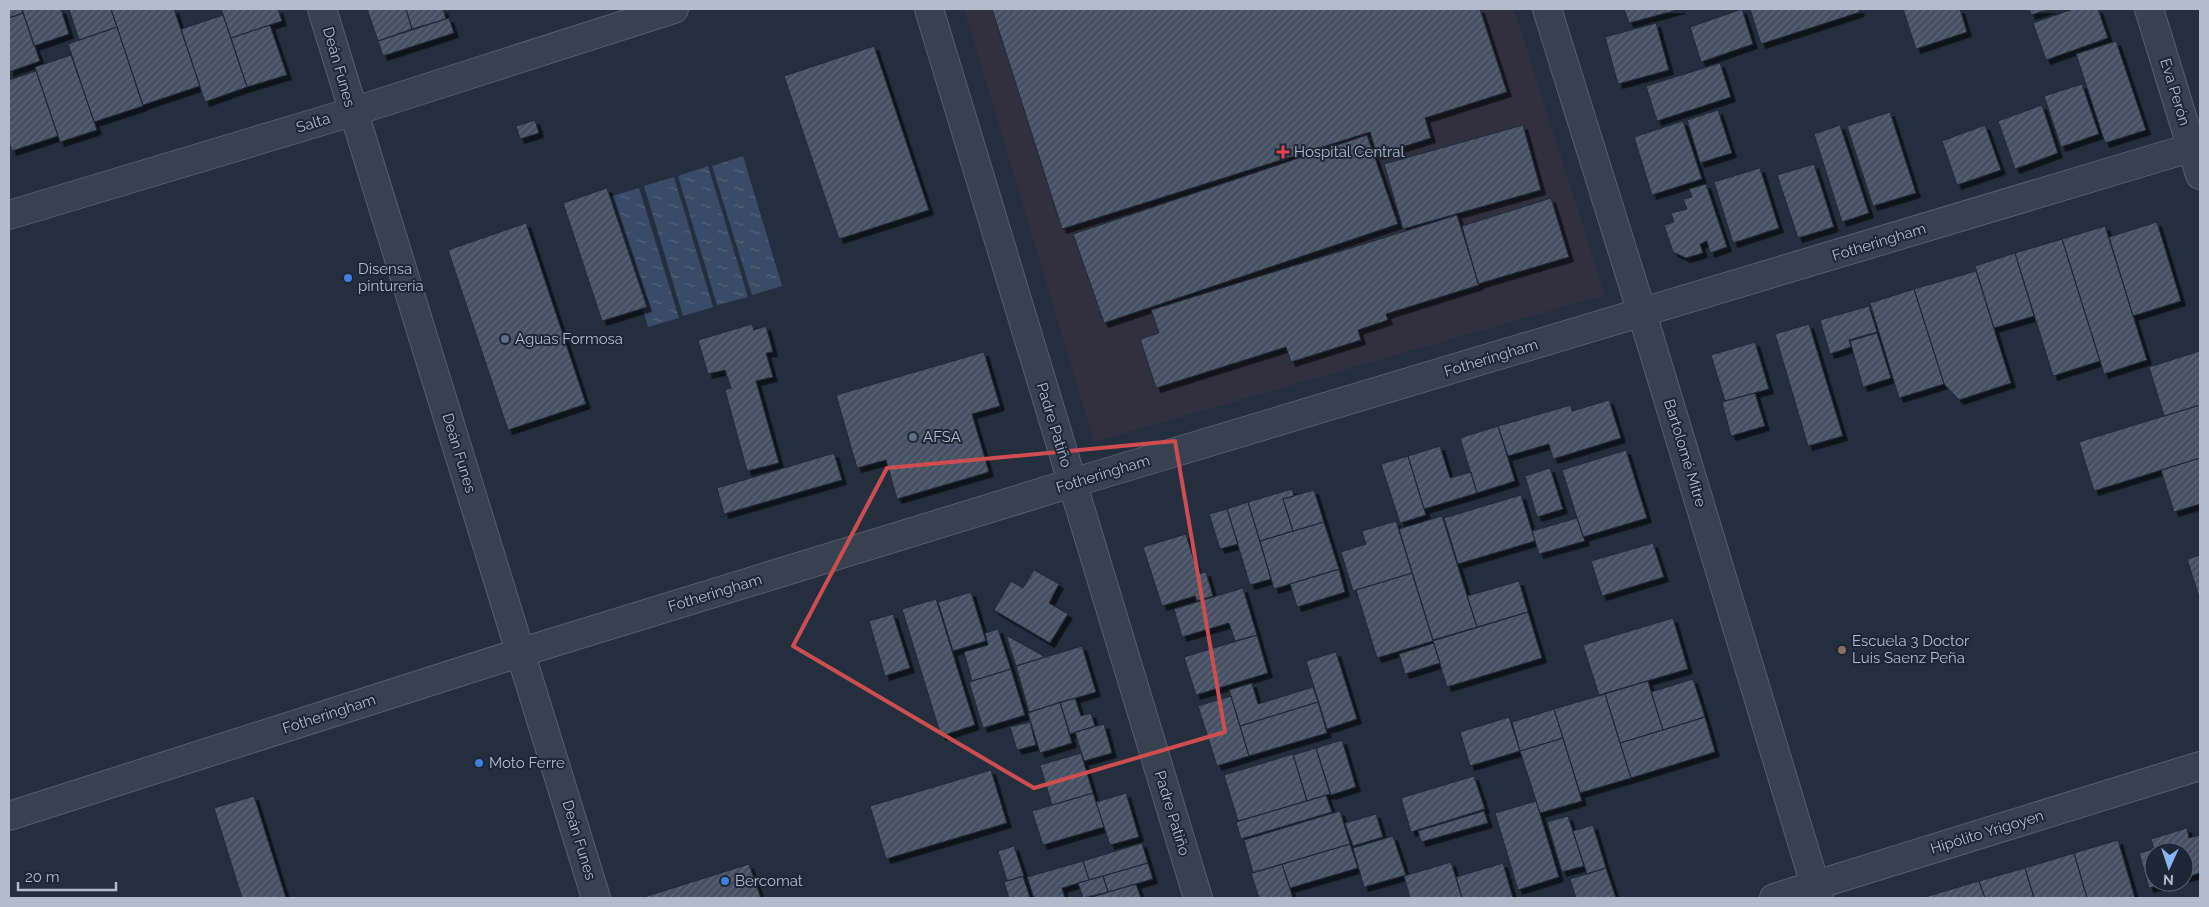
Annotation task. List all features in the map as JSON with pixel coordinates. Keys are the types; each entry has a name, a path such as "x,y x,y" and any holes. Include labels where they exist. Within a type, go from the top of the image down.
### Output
{"street":[{"name":"Deán Funes","path":"322,9 352,112 522,652 596,898"},
{"name":"Salta","path":"9,215 352,112 674,9"},
{"name":"Padre Patiño","path":"930,9 1198,898"},
{"name":"Bartolomé Mitre","path":"1547,9 1642,313 1817,892"},
{"name":"Eva Perón","path":"2149,9 2196,146 2200,175"},
{"name":"Fotheringham","path":"9,816 522,652 1072,484 2196,146"},
{"name":"Hipólito Yrigoyen","path":"1774,898 1817,892 2200,766"}],"highlighted area":[{"path":"1175,441 1225,732 1034,788 793,646 887,468"}],"shaded area":[{"name":"Hospital Central","path":"964,9 1514,9 1605,295 1094,442"}],"water":[{"path":"743,156 782,286 752,295 712,166"},
{"path":"708,166 748,297 717,305 678,176"},
{"path":"674,177 713,307 683,316 644,186"},
{"path":"639,188 679,318 648,327 609,197"}],"building":[{"path":"9,9 22,9 23,13 9,18"},
{"path":"22,9 61,9 69,34 34,46"},
{"path":"69,9 111,9 117,27 79,40"},
{"path":"111,9 174,9 200,86 143,105"},
{"path":"221,9 278,9 282,21 231,38"},
{"path":"367,9 406,9 412,29 378,41"},
{"path":"406,9 443,9 446,19 412,29"},
{"path":"992,9 1480,9 1507,92 1425,118 1431,138 1377,155 1370,132 1062,229"},
{"path":"1624,9 1681,9 1629,23"},
{"path":"1742,9 1753,44 1701,62 1690,27"},
{"path":"1750,9 1859,9 1860,12 1761,44"},
{"path":"1903,9 1960,9 1967,32 1916,49"},
{"path":"2029,9 2051,9 2031,15"},
{"path":"2073,9 2098,9 2108,38 2046,60 2033,23"},
{"path":"23,13 40,61 9,72 9,18"},
{"path":"223,15 247,87 205,102 181,29"},
{"path":"449,18 454,33 383,56 378,41"},
{"path":"1656,23 1669,70 1618,84 1605,37"},
{"path":"270,25 287,75 247,87 231,38"},
{"path":"117,27 143,106 94,122 68,44"},
{"path":"2116,41 2146,130 2105,143 2076,54"},
{"path":"874,46 929,210 839,239 784,76"},
{"path":"71,55 97,130 60,142 35,67"},
{"path":"1720,63 1731,97 1657,121 1646,86"},
{"path":"36,71 58,136 12,151 9,142 9,80"},
{"path":"2082,84 2099,134 2061,147 2044,96"},
{"path":"2042,105 2058,153 2015,169 1998,121"},
{"path":"1718,110 1732,153 1700,163 1687,120"},
{"path":"1890,112 1916,193 1873,206 1847,126"},
{"path":"535,120 539,133 520,139 516,126"},
{"path":"1683,121 1702,179 1652,195 1634,137"},
{"path":"1523,125 1541,190 1403,229 1384,164"},
{"path":"1840,125 1869,213 1842,222 1814,134"},
{"path":"1985,125 2001,170 1957,185 1942,141"},
{"path":"1367,135 1398,224 1104,323 1073,234"},
{"path":"1814,164 1834,227 1798,238 1777,175"},
{"path":"1760,168 1779,228 1733,243 1714,182"},
{"path":"1706,184 1727,247 1710,253 1707,241 1700,244 1703,253 1686,258 1673,252 1664,225 1674,222 1671,213 1687,209 1683,199 1692,197 1689,189"},
{"path":"607,188 647,307 602,321 563,203"},
{"path":"1551,198 1569,257 1478,284 1462,226"},
{"path":"1457,215 1479,285 1386,314 1388,320 1358,330 1361,340 1291,362 1286,347 1156,388 1140,339 1159,333 1151,310"},
{"path":"2157,222 2181,301 2133,316 2109,237"},
{"path":"526,223 586,404 508,430 448,250"},
{"path":"2105,226 2147,360 2104,374 2062,239"},
{"path":"2062,239 2100,361 2053,376 2015,253"},
{"path":"2015,253 2034,316 1994,328 1975,266"},
{"path":"1976,271 2011,383 1959,400 1944,384 1914,289"},
{"path":"1914,289 1944,384 1899,398 1870,303"},
{"path":"1869,306 1877,332 1849,340 1851,347 1830,354 1820,320"},
{"path":"752,324 754,330 766,326 773,352 766,353 773,377 756,381 779,463 747,471 725,390 731,388 725,370 708,374 698,340"},
{"path":"1809,324 1843,436 1808,446 1775,334"},
{"path":"1877,333 1891,378 1863,387 1850,341"},
{"path":"1755,342 1769,389 1725,401 1711,355"},
{"path":"2200,351 2200,405 2164,416 2149,367"},
{"name":"AFSA","path":"984,352 1000,406 972,414 989,472 897,499 886,460 857,468 836,395"},
{"path":"1755,393 1765,426 1731,436 1722,402"},
{"path":"1609,400 1621,438 1553,459 1549,444 1508,456 1498,426 1571,405 1572,411"},
{"path":"2200,405 2200,458 2094,491 2079,442"},
{"path":"1498,426 1515,481 1477,493 1460,438"},
{"path":"1440,446 1450,478 1471,472 1477,493 1424,509 1408,456"},
{"path":"1626,450 1647,518 1583,537 1562,470"},
{"path":"834,453 842,480 724,514 717,488"},
{"path":"1408,456 1426,515 1400,523 1381,464"},
{"path":"2200,458 2200,504 2174,512 2161,470"},
{"path":"1550,468 1563,509 1537,517 1525,476"},
{"path":"1292,489 1294,496 1283,499 1293,531 1260,541 1248,502"},
{"path":"1314,490 1324,522 1293,531 1283,499"},
{"path":"1521,495 1535,541 1458,564 1444,518"},
{"path":"1248,502 1271,579 1250,585 1227,509"},
{"path":"1227,509 1238,544 1220,549 1209,514"},
{"path":"1442,516 1477,627 1433,640 1399,529"},
{"path":"1577,518 1585,541 1539,554 1532,531"},
{"path":"1396,521 1412,573 1353,591 1341,552 1366,544 1362,531"},
{"path":"1324,522 1339,569 1274,589 1260,541"},
{"path":"1186,534 1198,574 1206,572 1213,596 1197,601 1195,596 1162,606 1143,547"},
{"path":"1653,543 1664,577 1602,596 1591,561"},
{"path":"2200,555 2200,600 2187,559"},
{"path":"1339,569 1345,592 1297,607 1290,584"},
{"path":"1034,570 1059,584 1049,603 1068,614 1050,643 994,610 1011,581 1023,588"},
{"path":"1412,573 1433,641 1377,658 1356,590"},
{"path":"1519,581 1528,612 1477,627 1467,596"},
{"path":"1243,588 1257,635 1235,641 1229,623 1182,637 1174,609"},
{"path":"971,592 986,641 953,651 938,602"},
{"path":"936,599 975,725 941,736 902,609"},
{"path":"1528,612 1542,658 1447,687 1433,641"},
{"path":"893,614 910,668 885,676 869,621"},
{"path":"1673,618 1688,669 1599,695 1583,645"},
{"path":"998,629 1011,669 972,681 964,652 988,645 985,633"},
{"path":"1006,635 1040,654 1045,657 1016,666"},
{"path":"1257,635 1268,673 1196,695 1184,657"},
{"path":"1434,643 1440,663 1405,674 1399,654"},
{"path":"1082,646 1096,692 1029,712 1016,666"},
{"path":"1336,652 1357,719 1327,729 1306,661"},
{"path":"1011,669 1025,715 983,728 969,682"},
{"path":"1693,679 1705,717 1663,730 1651,692"},
{"path":"1648,681 1663,730 1620,743 1605,694"},
{"path":"1252,683 1258,704 1313,687 1318,702 1240,726 1229,690"},
{"path":"1605,694 1631,778 1580,793 1554,709"},
{"path":"1231,696 1249,756 1217,766 1198,706"},
{"path":"1075,698 1081,716 1091,713 1095,726 1070,734 1060,702"},
{"path":"1060,702 1072,743 1040,753 1028,713"},
{"path":"1318,702 1327,733 1249,756 1240,726"},
{"path":"1554,709 1563,738 1520,751 1512,722"},
{"path":"1509,717 1520,751 1470,766 1460,732"},
{"path":"1705,717 1715,752 1631,778 1620,743"},
{"path":"1030,722 1036,745 1017,750 1010,727"},
{"path":"1104,724 1112,753 1084,761 1075,732"},
{"path":"1563,738 1582,801 1540,813 1520,751"},
{"path":"1342,740 1356,787 1331,795 1316,748"},
{"path":"1316,748 1330,794 1307,801 1293,755"},
{"path":"1081,753 1093,793 1052,805 1040,765"},
{"path":"1293,754 1307,801 1238,821 1224,775"},
{"path":"991,770 1007,823 886,859 870,806"},
{"path":"1474,776 1485,809 1411,832 1401,798"},
{"path":"1093,793 1104,827 1043,845 1032,811"},
{"path":"1126,793 1139,837 1110,845 1096,802"},
{"path":"1326,795 1332,812 1241,839 1236,822"},
{"path":"254,796 286,898 242,898 214,808"},
{"path":"1536,801 1559,877 1518,890 1495,813"},
{"path":"1340,811 1350,844 1253,873 1244,840"},
{"path":"1484,811 1488,823 1421,842 1418,831"},
{"path":"1376,814 1383,837 1353,846 1345,823"},
{"path":"1568,816 1584,866 1562,872 1547,822"},
{"path":"1593,825 1606,868 1587,874 1573,831"},
{"path":"2187,828 2189,838 2200,835 2200,873 2194,875 2194,842 2152,842 2151,839"},
{"path":"1393,836 1406,875 1364,887 1353,848"},
{"path":"2118,840 2135,898 2087,898 2074,853"},
{"path":"1142,843 1148,863 1089,880 1083,861"},
{"path":"1350,844 1358,868 1290,888 1282,864"},
{"path":"1014,846 1024,876 1007,881 998,851"},
{"path":"2144,852 2144,870 2139,853"},
{"path":"2074,853 2087,898 2034,898 2025,868"},
{"path":"1083,861 1089,880 1062,888 1065,898 1034,898 1027,877"},
{"path":"1451,862 1462,898 1410,898 1404,876"},
{"path":"1148,863 1153,879 1108,892 1103,876"},
{"path":"1503,863 1513,898 1462,898 1456,877"},
{"name":"Bercomat","path":"749,864 761,898 641,898"},
{"path":"1282,864 1293,898 1259,898 1251,873"},
{"path":"1606,868 1616,898 1576,898 1570,879"},
{"path":"2025,868 2034,898 1985,898 1979,881"},
{"path":"1023,876 1030,898 1009,898 1004,882"},
{"path":"1103,876 1108,892 1083,898 1078,883"},
{"path":"1979,881 1985,898 1925,898 1925,897"},
{"path":"1136,884 1141,898 1089,898 1122,888"}],"place":[{"name":"Hospital Central","path":"1283,152"},
{"name":"Disensa pintureria","path":"348,278"},
{"name":"Aguas Formosa","path":"505,339"},
{"name":"AFSA","path":"913,437"},
{"name":"Escuela 3 Doctor Luis Saenz Peña","path":"1842,650"},
{"name":"Moto Ferre","path":"479,763"},
{"name":"Bercomat","path":"725,881"}]}
